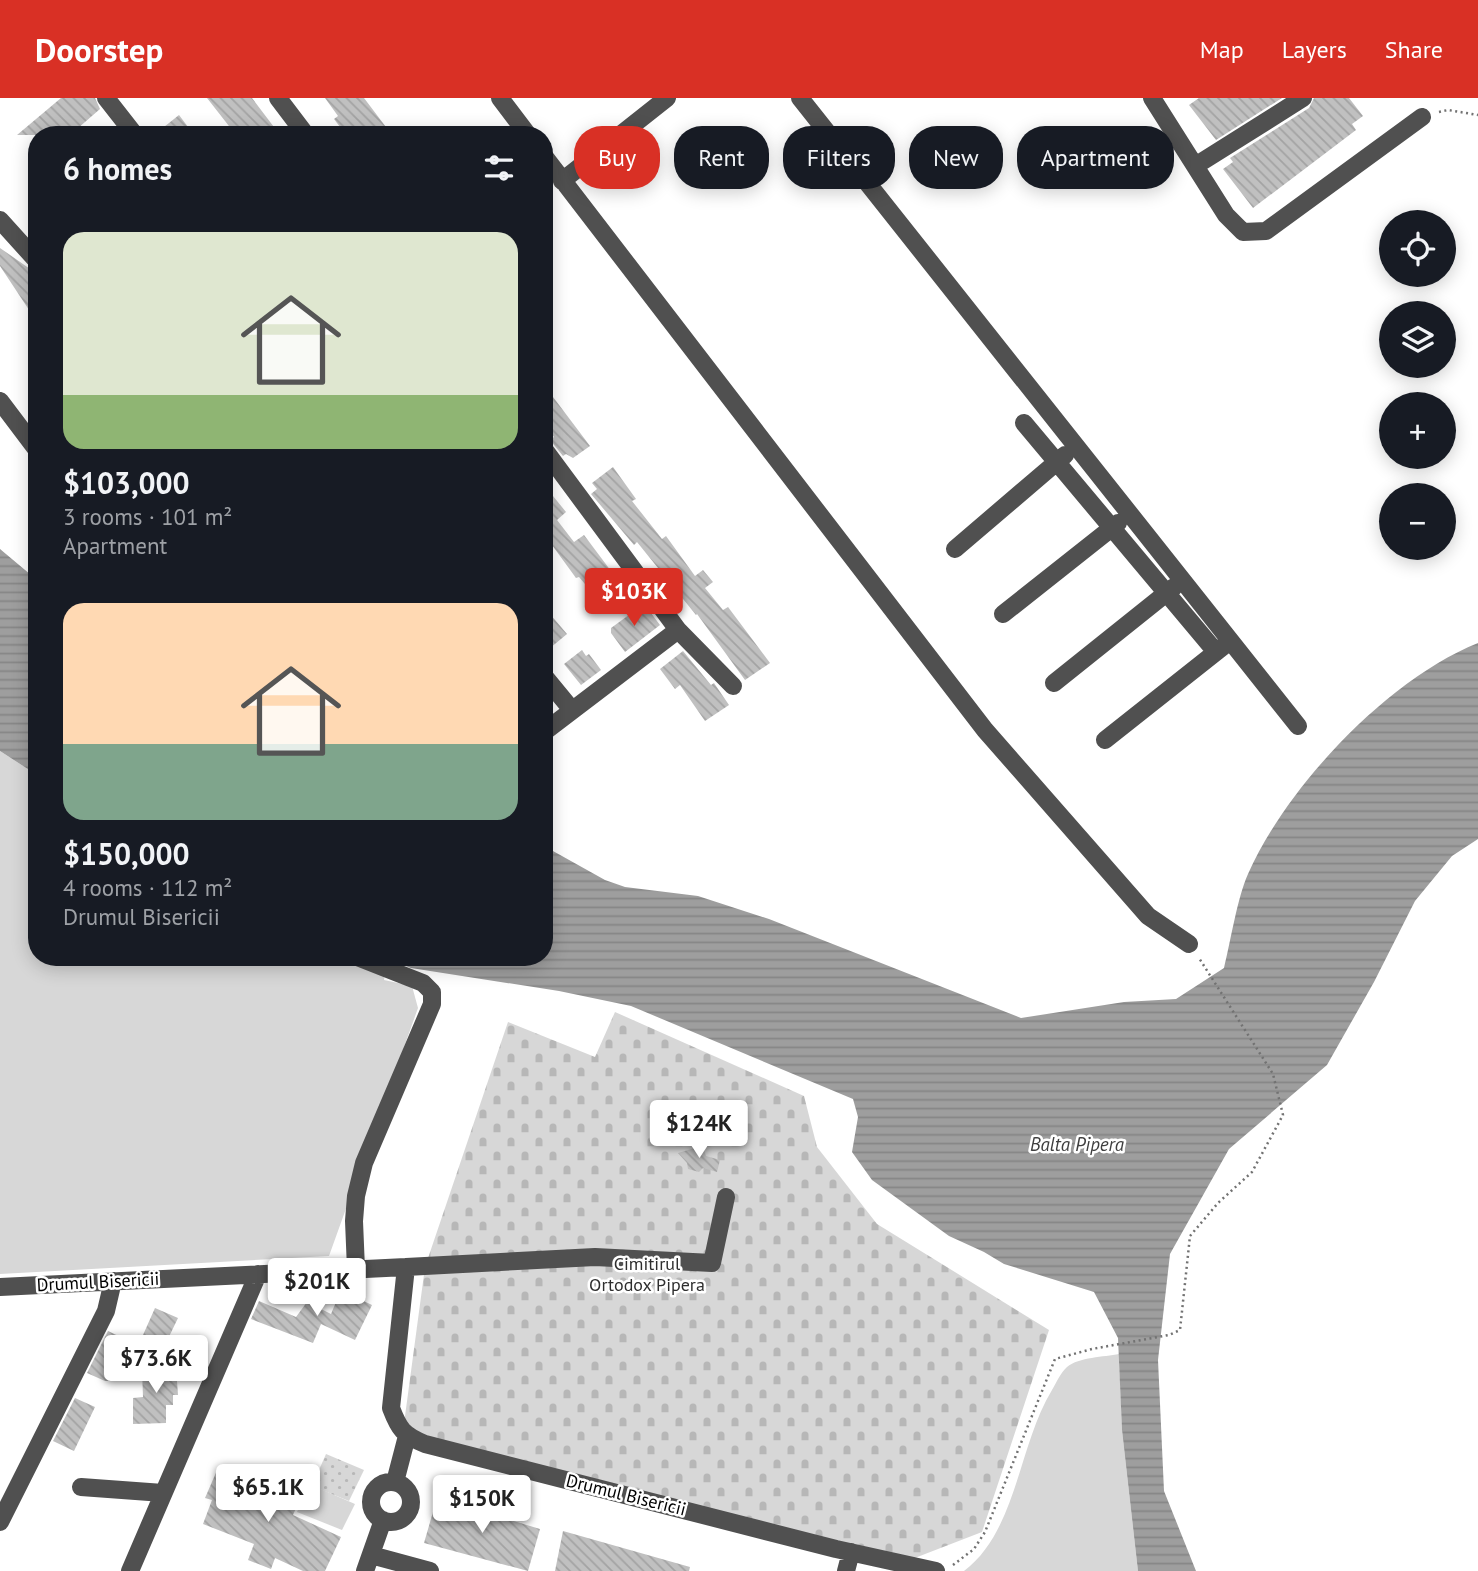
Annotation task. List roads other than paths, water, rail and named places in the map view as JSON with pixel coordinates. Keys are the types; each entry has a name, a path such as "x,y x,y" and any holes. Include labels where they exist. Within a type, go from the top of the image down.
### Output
{"street":[{"path":"106,98 128,126"},
{"path":"278,98 299,126"},
{"path":"500,98 521,126"},
{"path":"562,181 667,98"},
{"path":"800,98 1298,726"},
{"path":"1152,98 1226,215 1243,232 1266,231 1422,117"},
{"path":"1195,166 1303,98"},
{"path":"553,168 985,730 1148,916 1189,944"},
{"path":"0,220 28,251"},
{"path":"0,401 28,438"},
{"path":"1024,423 1216,652"},
{"path":"955,549 1075,446"},
{"path":"553,461 678,630 733,687"},
{"path":"1003,614 1129,514"},
{"path":"1054,683 1182,580"},
{"path":"553,725 678,630"},
{"path":"1105,740 1230,641"},
{"path":"553,687 572,710"},
{"path":"356,1269 354,1222 356,1196 364,1163 432,1004 432,992 423,983 380,966"},
{"name":"Drumul Bisericii","path":"0,1287 595,1257 712,1263 726,1196"},
{"path":"396,1482 407,1436 397,1424 391,1408 406,1266"},
{"path":"130,1571 258,1274"},
{"path":"0,1522 106,1311 113,1281"},
{"name":"Drumul Bisericii","path":"407,1436 425,1444 936,1571"},
{"path":"396,1482 410,1494 411,1507 400,1520 389,1522 374,1512 372,1496 383,1483 396,1482"},
{"path":"80,1487 163,1493"},
{"path":"383,1520 368,1563 430,1571"},
{"path":"846,1571 851,1552"}],"water":[{"path":"0,549 28,572 28,769 0,751"},
{"name":"Balta Pipera","path":"1478,643 1478,839 1452,856 1415,901 1374,982 1327,1065 1229,1149 1170,1254 1158,1360 1164,1491 1196,1571 1138,1571 1122,1430 1118,1338 1094,1292 1004,1264 949,1236 872,1180 852,1152 858,1117 853,1099 631,1006 559,991 406,966 553,966 553,851 605,880 625,887 698,896 769,919 1021,1018 1124,1002 1176,999 1224,968 1237,907 1248,874 1265,840 1314,772 1376,709 1444,660"}],"park label":[{"name":"Cimitirul Ortodox Pipera","path":"647,1274"}]}
